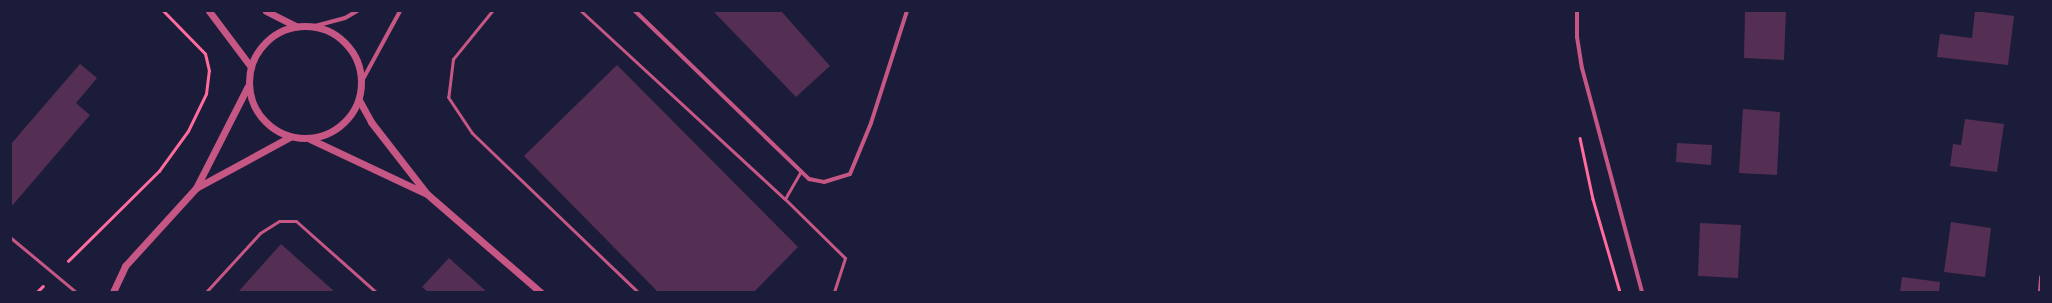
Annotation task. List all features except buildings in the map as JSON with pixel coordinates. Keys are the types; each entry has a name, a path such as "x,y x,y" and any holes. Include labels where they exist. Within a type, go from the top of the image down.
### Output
{"street":[{"path":"209,11 251,66"},
{"path":"266,11 296,26"},
{"path":"113,292 125,266 196,188 248,86 251,66 262,46 277,33 296,26 315,26 345,18 357,11"},
{"path":"310,139 329,134 345,123 359,100 362,81 400,11"},
{"path":"635,11 809,178 824,182 850,174 871,123 907,11"},
{"path":"1578,11 1577,37 1582,68 1642,292"},
{"path":"315,26 334,33 348,45 358,62 362,81"},
{"path":"248,86 254,105 264,122 272,128 290,137 310,139 426,194"},
{"path":"359,100 371,122 426,194 540,292"},
{"path":"196,188 290,137"},
{"path":"2040,292 2041,277"}],"lane":[{"path":"492,11 453,59 448,97 472,133 638,292"},
{"path":"581,11 785,199 845,258 834,292"},
{"path":"785,199 802,171"},
{"path":"206,292 260,233 279,221 296,221 376,292"},
{"path":"11,238 76,292"}],"path":[{"path":"37,292 159,171 188,131 206,94 209,71 205,54 163,11"}]}
